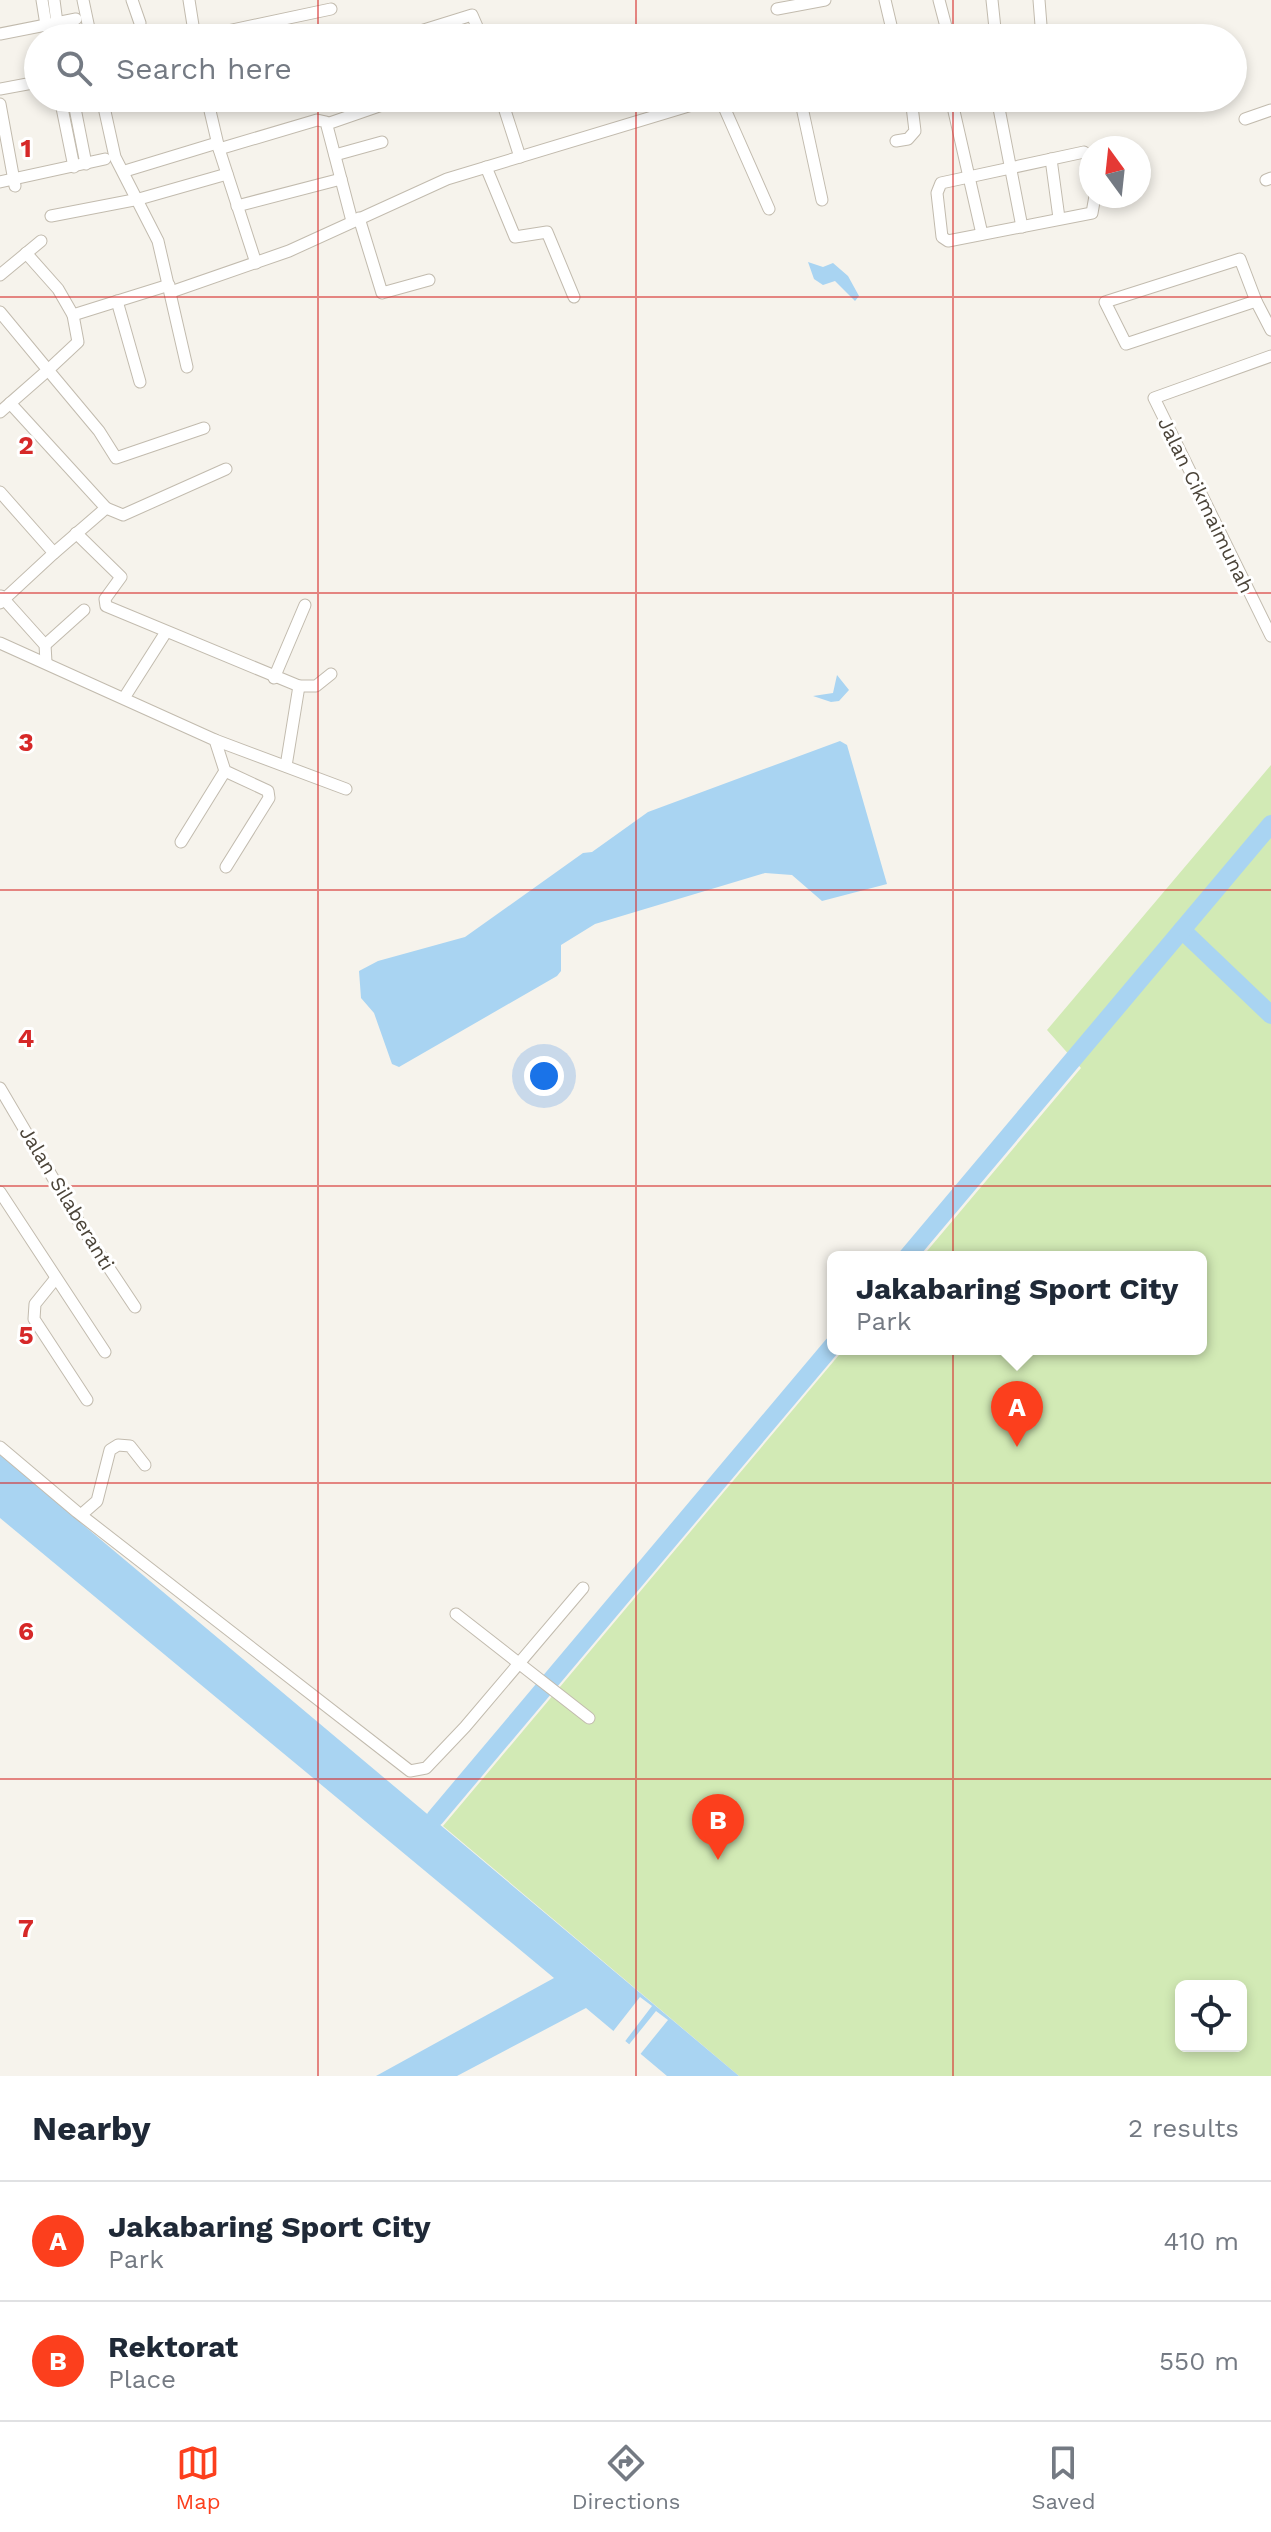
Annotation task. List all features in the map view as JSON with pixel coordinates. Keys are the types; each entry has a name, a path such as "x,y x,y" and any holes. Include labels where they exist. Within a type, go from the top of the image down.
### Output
{"street":[{"path":"42,0 52,24"},
{"path":"52,24 54,0"},
{"path":"84,0 88,24"},
{"path":"132,0 140,23"},
{"path":"189,0 193,24"},
{"path":"777,9 825,0"},
{"path":"885,0 891,24"},
{"path":"939,0 945,24"},
{"path":"992,0 995,24"},
{"path":"1039,0 1041,24"},
{"path":"261,24 331,9"},
{"path":"440,24 472,15 476,24"},
{"path":"52,24 76,19"},
{"path":"0,34 24,29"},
{"path":"0,89 24,85"},
{"path":"0,104 15,183"},
{"path":"1245,119 1271,110"},
{"path":"64,112 80,166"},
{"path":"74,112 80,166"},
{"path":"105,112 115,157 125,171 158,241 187,367"},
{"path":"210,112 218,146 256,263"},
{"path":"125,171 317,120 327,124 362,112"},
{"path":"506,112 520,157"},
{"path":"73,315 256,263 409,195 486,167 671,112"},
{"path":"724,112 769,209"},
{"path":"803,112 822,200"},
{"path":"896,141 908,139 915,131 913,112"},
{"path":"955,112 982,234"},
{"path":"1000,112 1014,167 1022,227"},
{"path":"327,124 341,179 382,293 429,280"},
{"path":"335,155 382,142"},
{"path":"1079,153 971,175 939,185 942,237 948,241 1022,227 1094,212 1094,208"},
{"path":"0,182 15,183 105,159"},
{"path":"1051,159 1059,218"},
{"path":"486,167 515,237 547,232 574,297"},
{"path":"51,216 139,199 227,174"},
{"path":"237,206 341,179"},
{"path":"0,275 41,241"},
{"path":"0,412 78,342 73,315 58,289 26,253"},
{"path":"1256,301 1126,344 1105,302 1240,259 1271,330"},
{"path":"117,301 140,382"},
{"path":"0,314 99,431 116,458 204,428"},
{"name":"Jalan Cikmaimunah","path":"1271,356 1154,398 1271,636"},
{"path":"10,403 106,508 123,515 226,469"},
{"path":"0,492 54,553"},
{"path":"46,662 45,645 1,599 106,508"},
{"path":"76,533 121,577 105,599 106,606 299,686 316,686 331,674"},
{"path":"274,678 305,605"},
{"path":"45,645 84,610"},
{"path":"124,698 166,632"},
{"path":"0,643 215,740 346,789"},
{"path":"286,766 299,686"},
{"path":"215,740 225,771 270,794 226,867"},
{"path":"181,842 225,771"},
{"name":"Jalan Silaberanti","path":"0,1088 83,1229 135,1307"},
{"path":"0,1192 105,1352"},
{"path":"56,1278 35,1304 34,1319 87,1400"},
{"path":"82,1514 97,1501 110,1450 118,1445 130,1446 145,1465"},
{"path":"0,1447 410,1771 426,1768 583,1588"},
{"path":"456,1614 589,1718"}],"green space":[{"path":"1271,765 1271,2076 739,2076 443,1826 839,1355 1207,1355 1207,1251 927,1251 1081,1068 1047,1030"}],"water":[{"path":"808,262 823,267 833,263 848,276 859,296 855,301 835,281 823,285 814,279"},
{"path":"837,675 849,690 839,701 831,702 813,696 833,693"},
{"path":"840,741 847,745 887,884 822,901 792,875 765,873 595,924 561,945 561,971 557,976 399,1067 392,1064 374,1013 361,998 359,971 378,961 465,937 583,853 592,852 648,812"},
{"path":"0,1455 739,2076 667,2076 586,2008 457,2076 376,2076 554,1978 0,1518"}],"pier":[{"path":"640,1997 652,2006 623,2044 611,2034"},
{"path":"656,2011 668,2020 638,2057 627,2047"}],"waterway":[{"path":"912,1251 1271,824"},
{"path":"1182,930 1271,1015"},
{"path":"435,1818 827,1352"}],"place":[{"name":"Jakabaring Sport City","path":"1017,1447"},
{"name":"Rektorat","path":"718,1860"}]}
